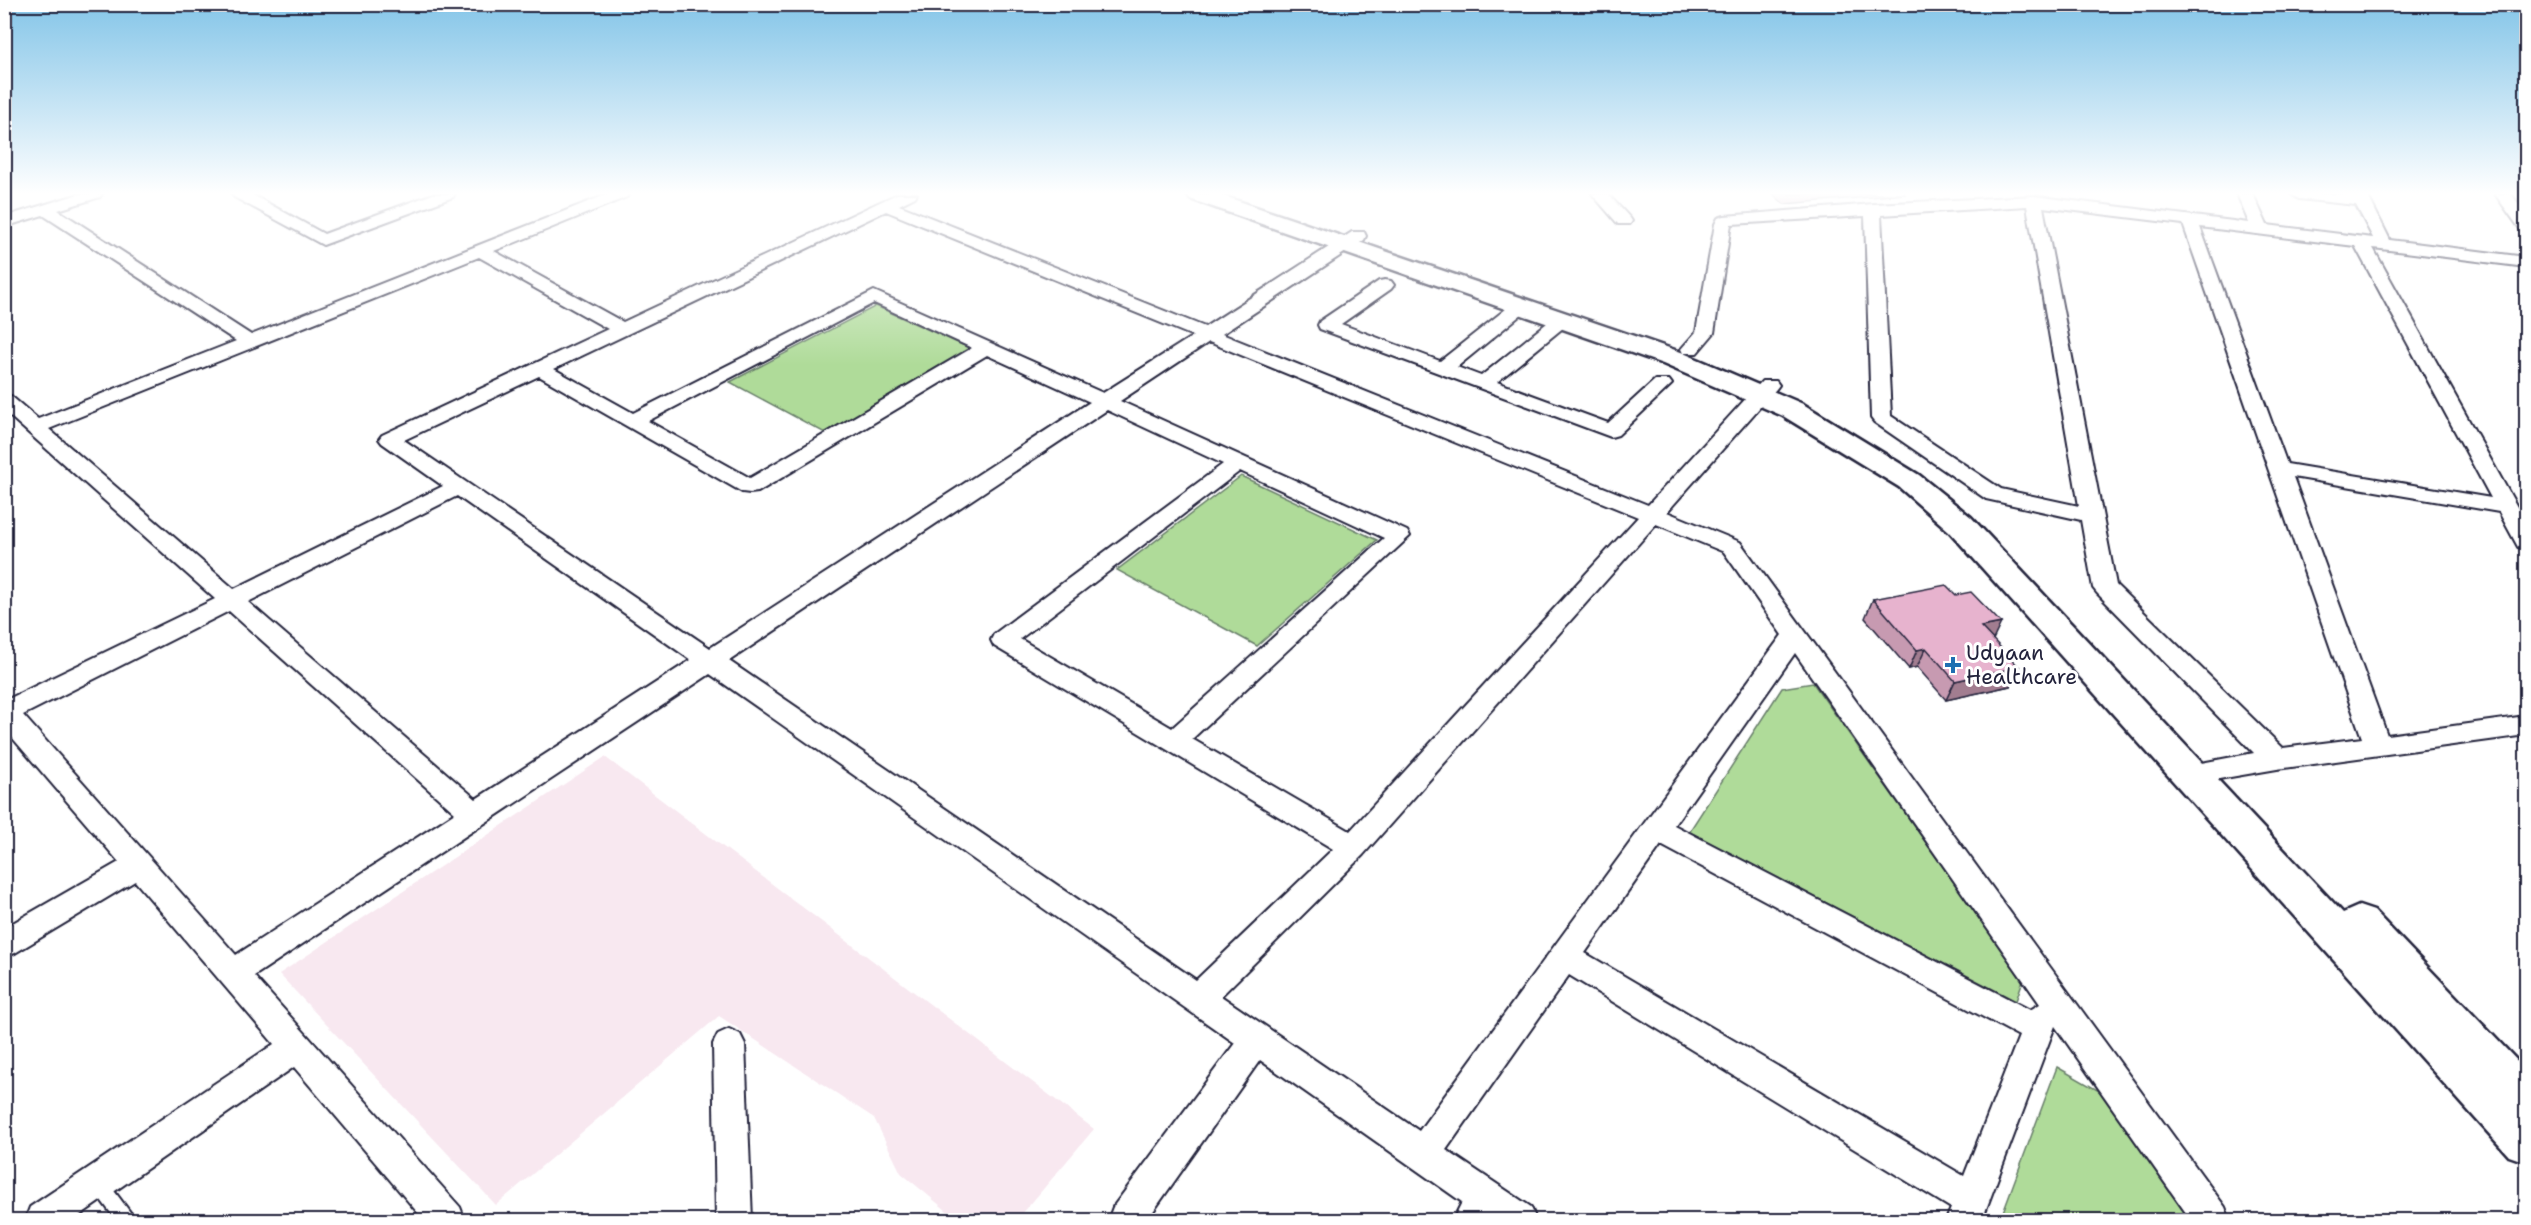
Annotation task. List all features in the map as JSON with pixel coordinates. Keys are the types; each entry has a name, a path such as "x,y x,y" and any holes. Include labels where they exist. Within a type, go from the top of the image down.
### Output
{"street":[{"path":"110,251 250,342"},
{"path":"36,427 477,251"},
{"path":"482,251 622,329"},
{"path":"788,251 389,439 1423,1154 1478,1209 1518,1221"},
{"path":"1000,251 1732,547 2212,1221"},
{"path":"233,973 1335,251"},
{"path":"1381,251 1522,305 1764,390"},
{"path":"1387,251 1690,349 1764,390 1910,481 1960,524 2526,1102"},
{"path":"1690,349 1705,333 1719,251"},
{"path":"1875,251 1881,418 1994,494 2093,516"},
{"path":"2043,251 2105,588 2277,759"},
{"path":"2201,251 2281,469 2378,746"},
{"path":"2366,251 2526,542"},
{"path":"2441,251 2526,262"},
{"path":"1385,285 1327,325 1611,431 1662,384"},
{"path":"632,421 874,296 1399,536 1174,741"},
{"path":"1443,368 1522,305"},
{"path":"1484,383 1563,319"},
{"path":"539,368 750,487 987,347"},
{"path":"1198,998 1353,847 1764,390"},
{"path":"4,400 475,815"},
{"path":"1239,462 1003,640 1353,847"},
{"path":"2281,469 2507,507"},
{"path":"447,1221 233,973 8,719 232,600 459,487"},
{"path":"1423,1154 1795,635"},
{"path":"2202,772 2277,759 2526,726"},
{"path":"2202,772 2526,1140"},
{"path":"1656,829 2038,1030"},
{"path":"4,944 138,865"},
{"path":"1565,957 1968,1211 2052,995"},
{"path":"1126,1221 1257,1039"},
{"path":"729,1044 735,1221"},
{"path":"43,1221 297,1047"}],"lane":[{"path":"98,1183 126,1221"}],"shaded area":[{"path":"605,757 1094,1129 1017,1220 958,1220 901,1173 874,1118 719,1016 496,1205 279,974"}],"green space":[{"path":"876,306 971,349 825,433 730,382"},
{"path":"1241,476 1377,540 1257,646 1117,570"},
{"path":"1813,683 2023,980 2016,1001 1689,832 1782,688"},
{"path":"2057,1067 2101,1092 2193,1220 2000,1220"}],"building":[{"path":"1946,585 1956,595 1971,592 2001,623 1981,627 2019,667 1955,681 1926,648 1917,650 1873,599"}],"place":[{"name":"Udyaan Healthcare","path":"1953,665"}]}
